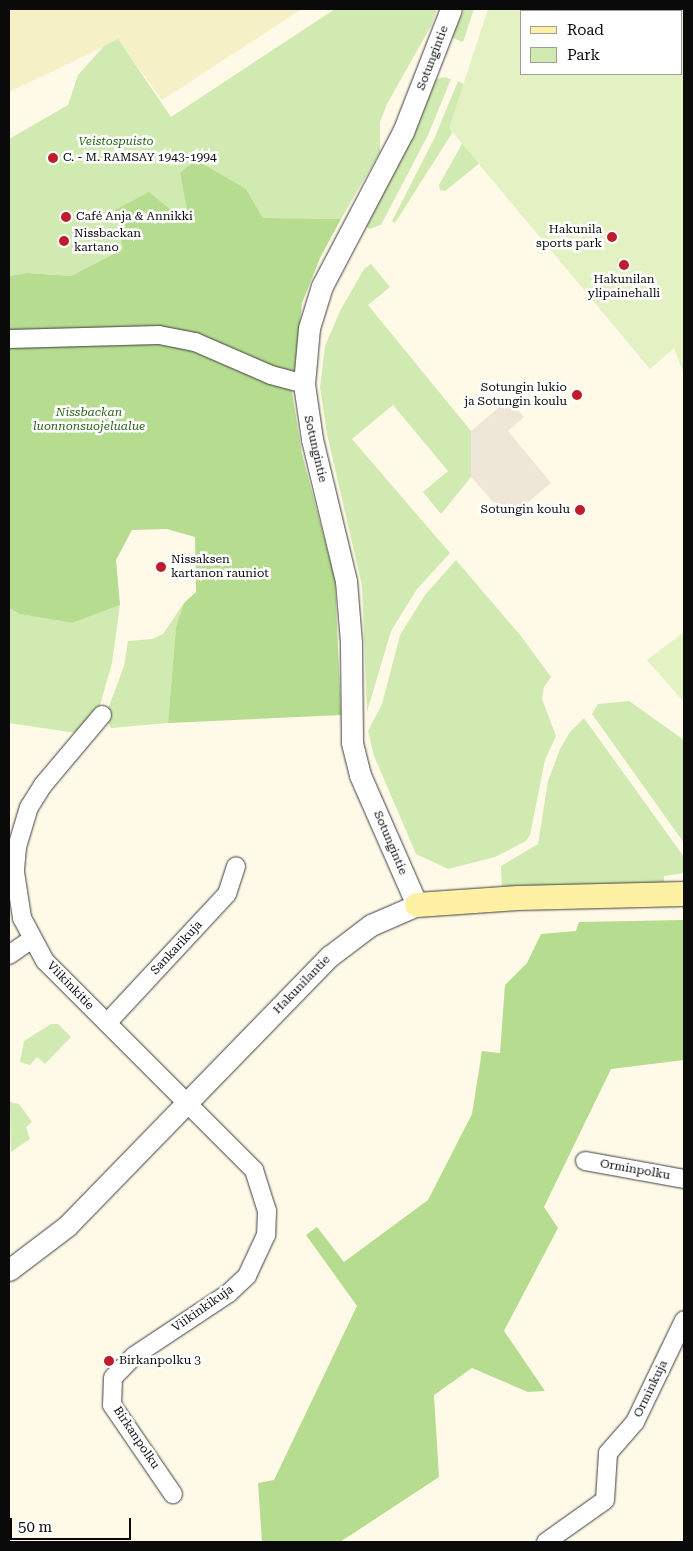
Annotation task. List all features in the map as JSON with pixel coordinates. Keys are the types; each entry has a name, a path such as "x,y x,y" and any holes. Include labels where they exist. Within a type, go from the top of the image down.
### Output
{"main road":[{"name":"Hakunilantie","path":"417,905 508,898 684,894"}],"street":[{"name":"Sotungintie","path":"417,905 360,775 352,742 351,642 346,581 312,439 304,384 309,328 322,286 403,132 451,9"},
{"path":"9,338 160,335 196,342 272,375 304,384"},
{"name":"Viikinkitie","path":"102,714 43,786 29,807 22,828 15,872 22,918 32,939 46,961 188,1102"},
{"name":"Sankarikuja","path":"107,1023 227,894 236,866"},
{"name":"Hakunilantie","path":"9,1270 67,1226 330,956 371,925 417,905"},
{"path":"9,956 32,939"},
{"name":"Viikinkikuja","path":"113,1378 134,1356 229,1293 247,1276 266,1235 267,1211 254,1170 188,1102"},
{"name":"Orminpolku","path":"585,1161 684,1179"},
{"name":"Orminkuja","path":"546,1542 605,1500 608,1453 634,1422 684,1320"},
{"name":"Birkanpolku","path":"113,1378 112,1405 173,1494"}],"shaded area":[{"path":"9,9 302,9 162,100 118,40 9,92"},
{"path":"509,399 524,417 508,431 551,483 508,519 471,477 471,431"}],"green space":[{"name":"Veistospuisto","path":"335,9 437,9 431,26 387,104 380,122 380,152 341,219 263,218 246,189 180,173 191,226 149,192 123,249 71,276 27,273 9,276 9,139 68,105 78,75 104,46 118,39 171,117"},
{"path":"465,9 474,9 463,42 450,37"},
{"name":"Hakunila sports park","path":"488,9 684,9 684,375 674,348 650,369 449,128"},
{"path":"444,77 451,79 428,135 381,225 369,229 365,225 433,80"},
{"path":"458,81 471,87 475,97 395,223 392,221 435,137"},
{"path":"480,112 516,134 445,191 440,190 439,185"},
{"name":"Nissbackan luonnonsuojelualue","path":"196,160 246,189 263,218 341,219 320,258 302,303 292,392 302,454 335,579 341,715 168,723 176,627 184,603 196,592 195,537 167,529 132,530 116,560 120,605 72,623 20,614 9,608 9,276 27,273 71,276 123,249 115,210 149,192 190,225 180,173"},
{"path":"371,264 390,287 368,305 471,431 471,477 441,514 423,492 448,471 393,405 352,439 450,553 417,589 391,631 367,712 362,586 327,434 320,387 325,346 340,311 364,269"},
{"path":"456,560 521,636 551,677 544,687 542,699 556,736 545,760 530,835 526,841 495,857 448,869 416,854 374,756 368,731 382,704 400,635 425,595"},
{"path":"184,603 176,628 168,723 111,728 105,717 124,666 128,641 152,639 163,634"},
{"path":"120,605 112,663 98,712 76,733 9,723 9,608 20,614 72,623"},
{"path":"684,632 684,702 647,660"},
{"path":"629,701 684,740 684,843 592,714 598,704"},
{"path":"584,718 684,857 684,873 664,876 664,882 502,890 501,866 538,844 548,781 560,749 570,732"},
{"path":"684,920 684,1060 611,1069 544,1207 558,1228 504,1331 545,1391 528,1392 472,1368 434,1395 439,1477 340,1542 262,1542 258,1483 274,1480 357,1306 306,1235 317,1227 344,1262 428,1200 472,1114 482,1051 500,1053 505,985 527,963 541,934 576,931 579,922"},
{"path":"51,1024 58,1024 71,1037 45,1064 37,1057 30,1065 20,1062 24,1041"},
{"path":"10,1102 19,1104 32,1122 26,1127 30,1139 11,1152"}],"place":[{"name":"C. - M. RAMSAY 1943-1994","path":"53,158"},
{"name":"Café Anja & Annikki","path":"66,217"},
{"name":"Hakunila sports park","path":"612,237"},
{"name":"Nissbackan kartano","path":"64,241"},
{"name":"Hakunilan ylipainehalli","path":"624,265"},
{"name":"Sotungin lukio ja Sotungin koulu","path":"577,395"},
{"name":"Sotungin koulu","path":"580,510"},
{"name":"Nissaksen kartanon rauniot","path":"161,567"},
{"name":"Birkanpolku 3","path":"109,1361"}]}
